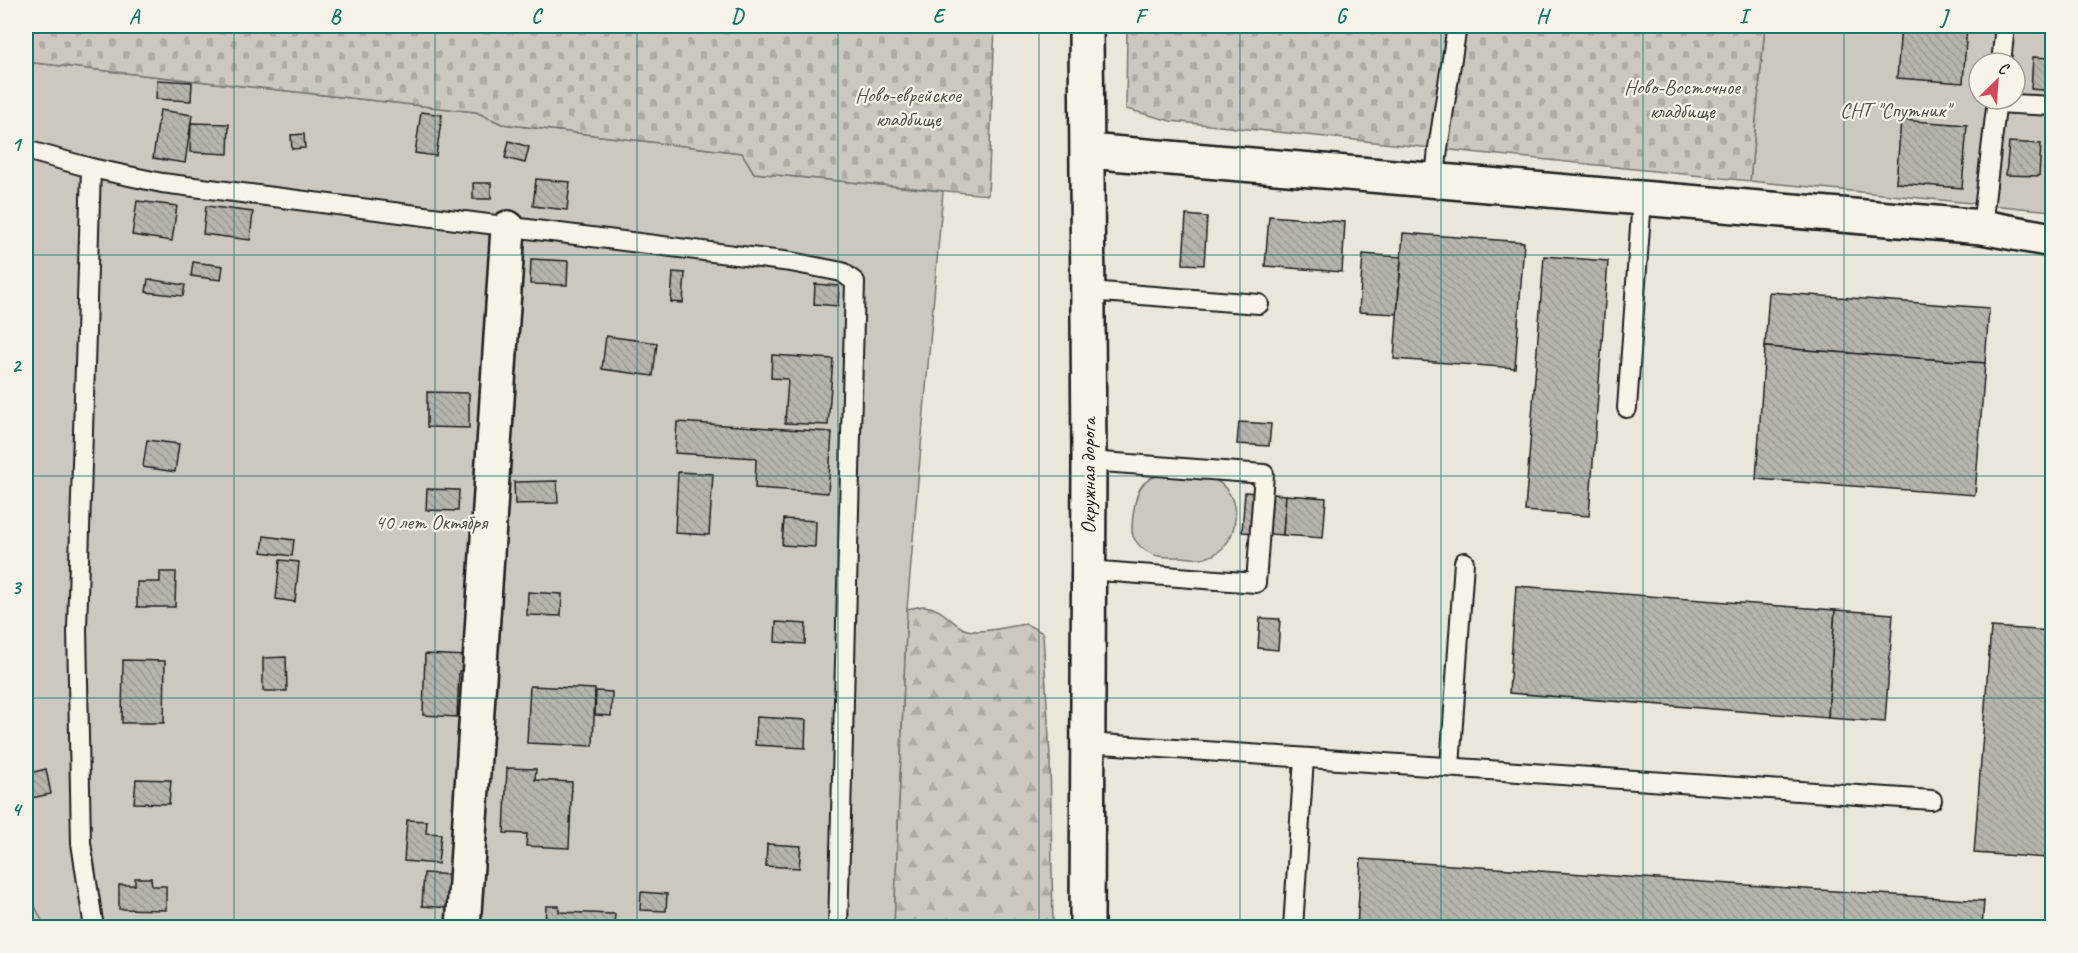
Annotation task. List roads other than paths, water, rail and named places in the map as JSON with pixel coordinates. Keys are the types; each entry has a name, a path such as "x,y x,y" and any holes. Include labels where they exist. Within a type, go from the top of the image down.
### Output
{"street":[{"name":"Окружная дорога","path":"1086,26 1089,461 1087,927"},
{"path":"1088,151 1435,179 1642,200 1982,227 2052,240"},
{"path":"463,927 508,228"}],"lane":[{"path":"1435,179 1457,26"},
{"path":"2002,51 2005,26"},
{"path":"2027,104 2052,106"},
{"path":"1982,227 1996,111"},
{"path":"26,150 91,168 162,183 791,262 842,272 855,282 838,927"},
{"path":"91,168 77,628 81,843 94,927"},
{"path":"1627,408 1642,200"},
{"path":"1088,291 1259,304"},
{"path":"1088,570 1256,583 1264,474 1089,461"},
{"path":"1450,767 1464,562"},
{"path":"1087,743 1932,800"},
{"path":"1293,927 1304,758"}],"park label":[{"name":"Ново-Восточное кладбище","path":"1682,99"},
{"name":"Ново-еврейское кладбище","path":"908,107"},
{"name":"СНТ \"Спутник\"","path":"1895,110"},
{"name":"40 лет Октября","path":"431,522"}]}
